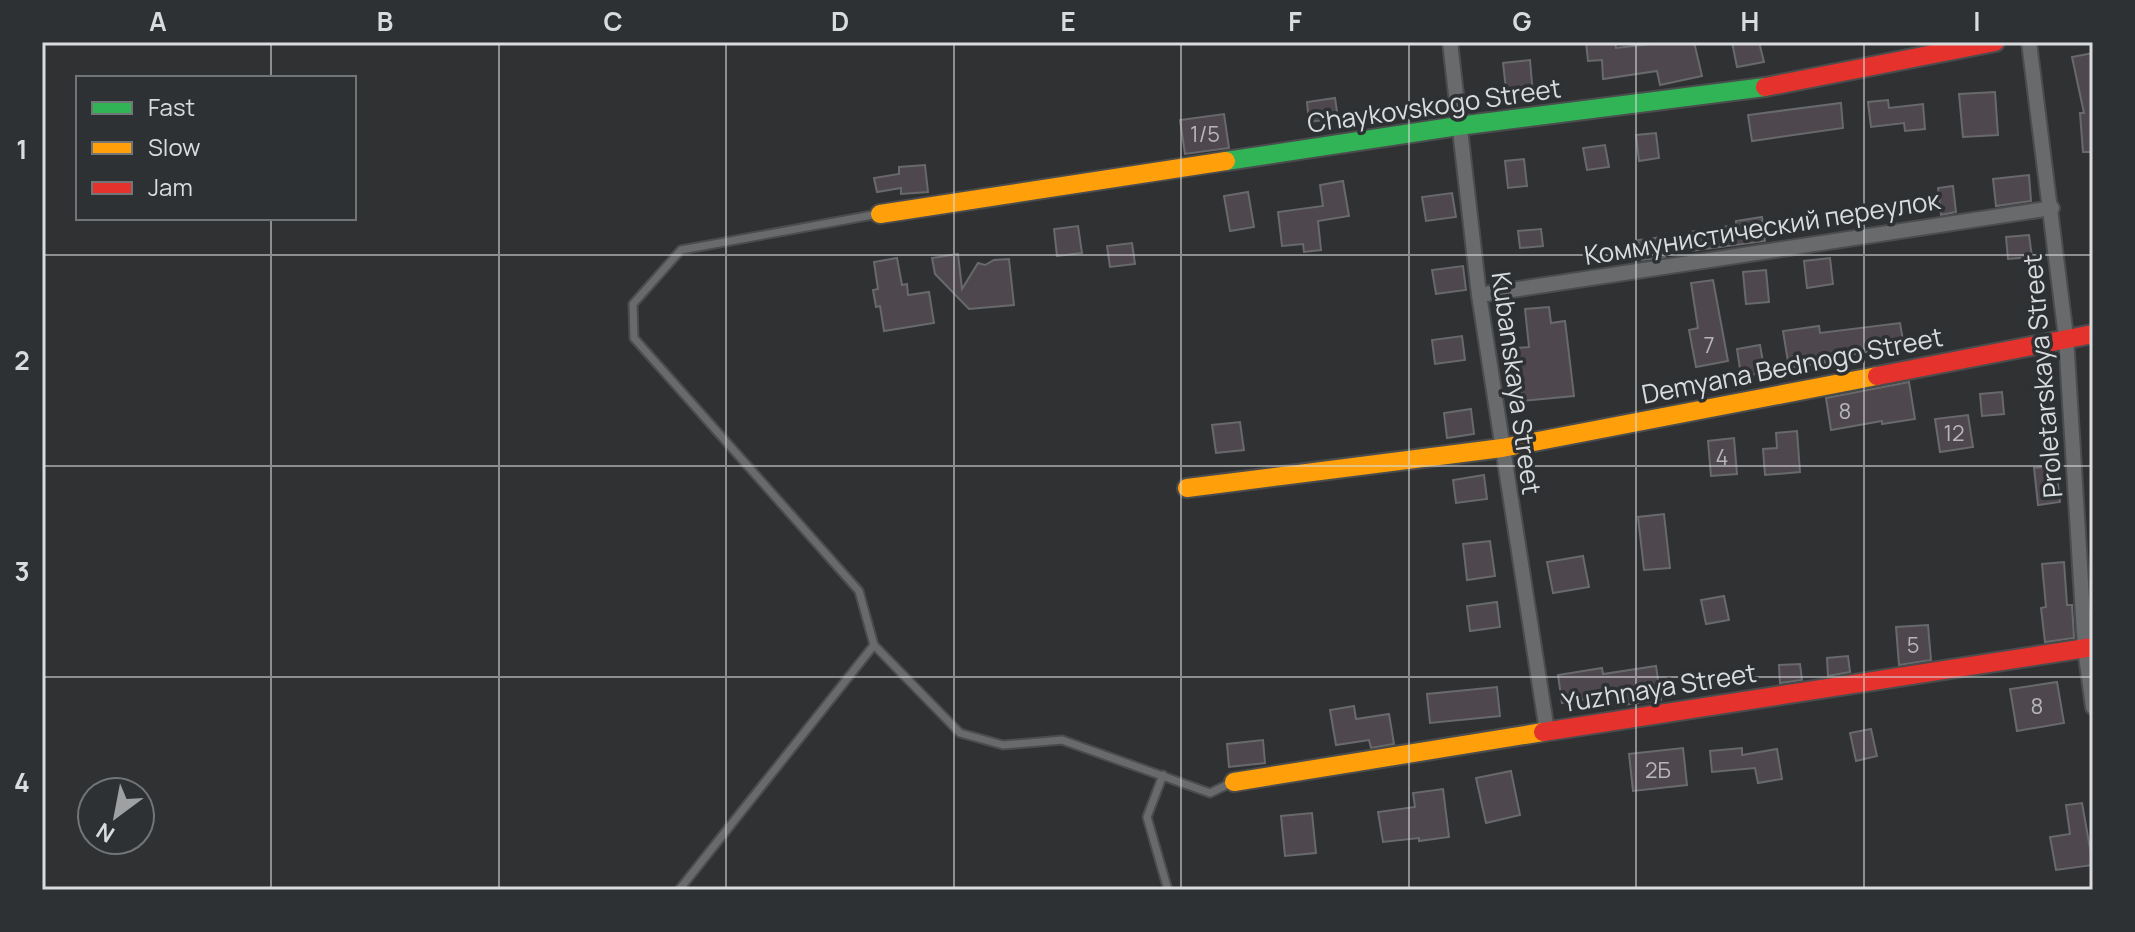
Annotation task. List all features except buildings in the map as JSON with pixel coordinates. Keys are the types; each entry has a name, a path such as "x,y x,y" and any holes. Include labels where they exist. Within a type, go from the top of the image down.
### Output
{"street":[{"name":"Kubanskaya Street","path":"1450,42 1479,295 1547,731"},
{"name":"Chaykovskogo Street","path":"880,214 1458,126 1744,91 1995,42"},
{"name":"Proletarskaya Street","path":"2029,42 2066,337 2093,707"},
{"name":"Коммунистический переулок","path":"1479,295 2052,208"},
{"name":"Demyana Bednogo Street","path":"1187,488 1502,448 2093,334"},
{"name":"Yuzhnaya Street","path":"1234,782 2089,648"}],"lane":[{"path":"880,214 681,250 633,304 634,338 859,591 874,645 960,733 1003,745 1062,740 1210,793 1234,782"},
{"path":"679,890 874,645"},
{"path":"1163,775 1147,817 1168,890"}],"traffic: fast":[{"path":"1226,161 1458,126 1765,87"}],"traffic: slow":[{"path":"880,214 1226,161"},
{"path":"1187,488 1502,448 1877,376"},
{"path":"1234,782 1543,732"}],"traffic: jam":[{"path":"1765,87 1995,42"},
{"path":"1877,376 2093,334"},
{"path":"1543,732 2093,647"}]}
